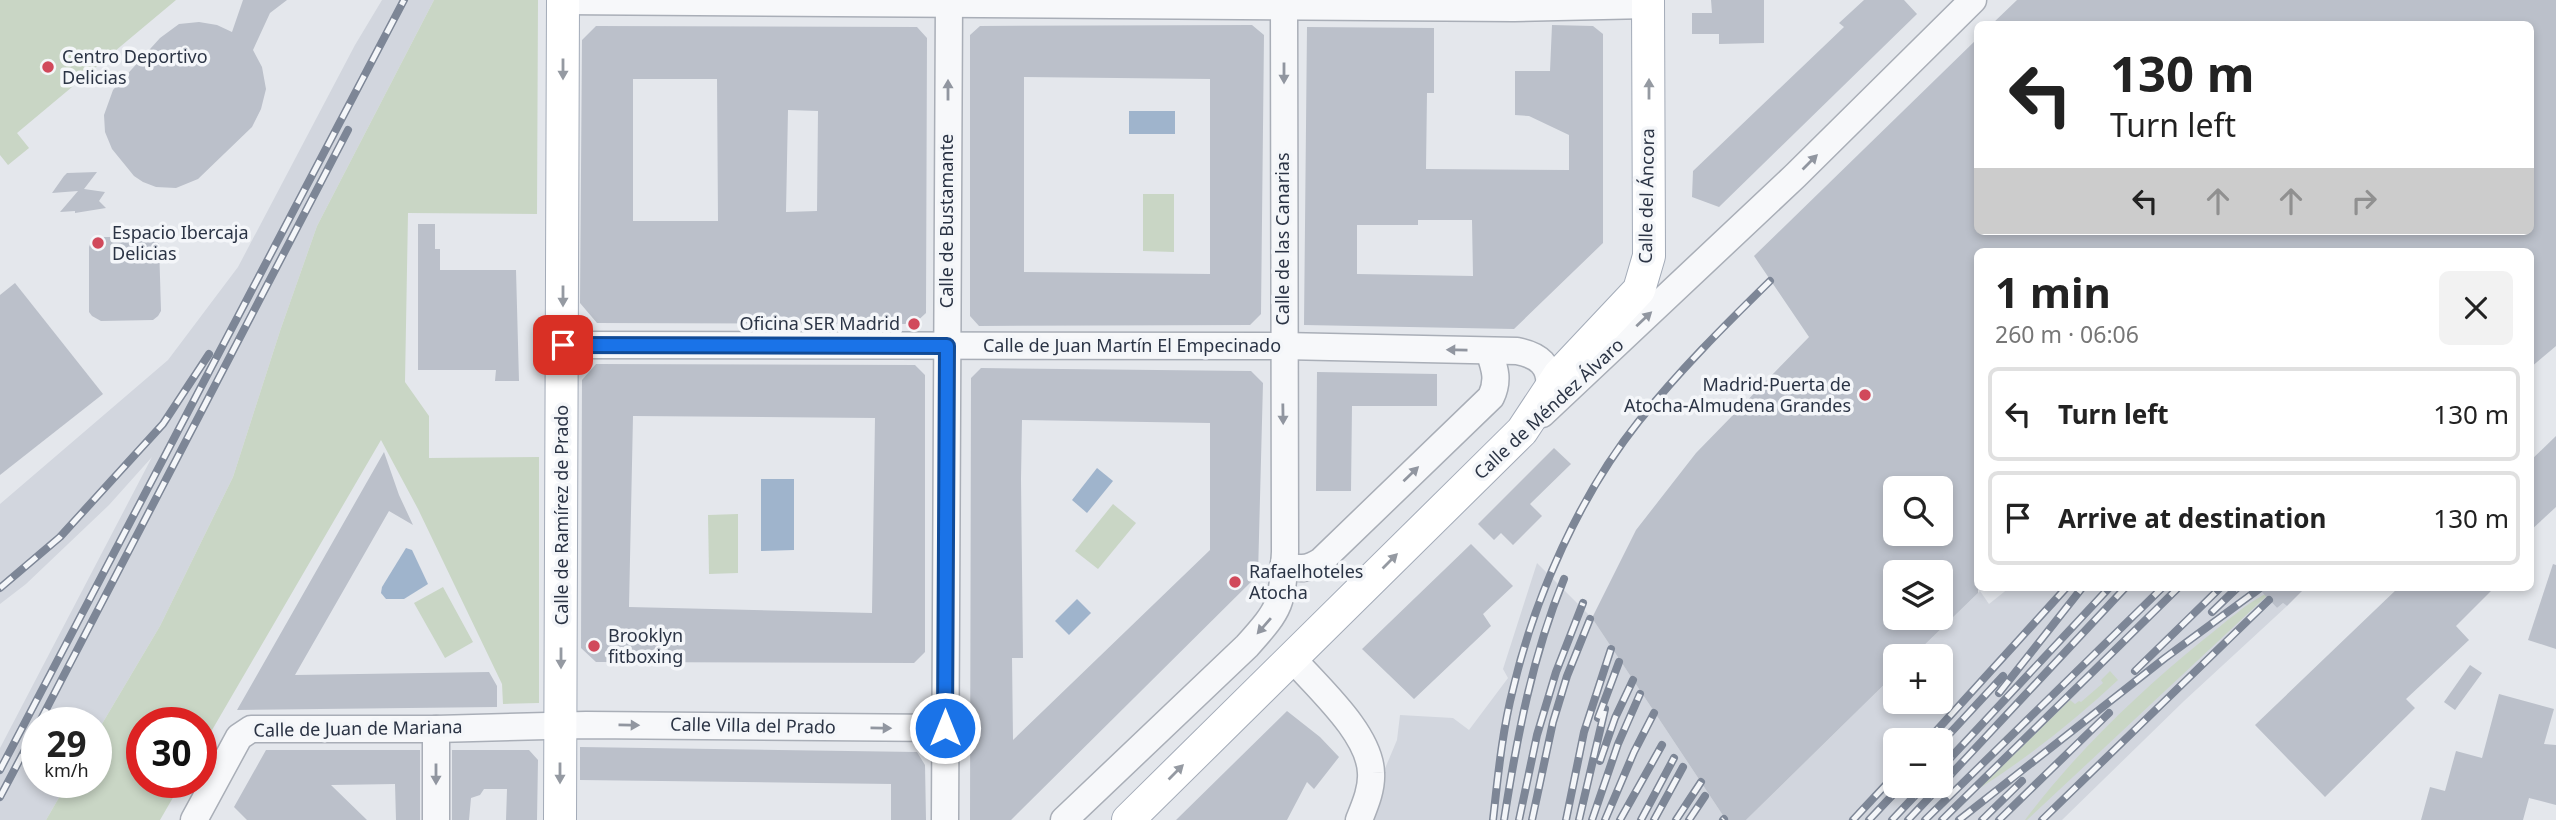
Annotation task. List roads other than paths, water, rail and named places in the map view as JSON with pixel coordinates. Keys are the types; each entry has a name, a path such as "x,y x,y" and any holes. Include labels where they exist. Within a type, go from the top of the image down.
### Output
{"main road":[{"name":"Calle de Ramírez de Prado","path":"560,820 563,0"},
{"name":"Calle del Áncora","path":"1522,431 1573,358 1639,290 1645,273 1649,256 1648,3"},
{"name":"Calle de Méndez Álvaro","path":"1128,820 1522,431"}],"street":[{"path":"563,0 1284,3 1514,8 1648,3"},
{"name":"Calle de Méndez Álvaro","path":"1522,431 1795,176 1973,0"},
{"name":"Calle de Bustamante","path":"945,820 949,2"},
{"name":"Calle de las Canarias","path":"1284,3 1284,563"},
{"name":"Calle de Juan Martín El Empecinado","path":"563,345 1283,346 1517,351 1532,354 1546,368 1549,374 1549,389"},
{"path":"1064,820 1260,631 1279,604 1284,586 1284,563 1300,569 1310,568 1321,561 1491,397 1497,385 1497,377 1489,351"},
{"path":"1292,658 1350,724 1367,752 1371,787 1359,820"},
{"name":"Calle Villa del Prado","path":"561,725 945,728"},
{"name":"Calle de Juan de Mariana","path":"202,816 239,737 251,729 436,729 561,725"},
{"path":"436,729 436,820"}],"water":[{"path":"1129,111 1175,111 1175,134 1129,134"},
{"path":"1097,468 1113,481 1087,513 1072,500"},
{"path":"761,479 794,479 794,550 761,551"},
{"path":"406,548 412,550 428,584 404,599 386,599 381,593 382,587"},
{"path":"1077,599 1091,613 1069,635 1055,621"}],"railway":[{"path":"0,770 404,0"},
{"path":"47,707 348,130"},
{"path":"1493,820 1506,721 1522,654 1547,583 1579,514 1618,450 1654,402 1770,281"},
{"path":"0,588 60,537 163,424 209,354"},
{"path":"1504,820 1514,758 1534,668 1564,579"},
{"path":"1939,728 2063,591"},
{"path":"1999,693 2080,591"},
{"path":"1953,755 2106,591"},
{"path":"1953,772 2122,591"},
{"path":"1925,820 2159,591"},
{"path":"1942,820 2175,591"},
{"path":"2135,671 2217,591"},
{"path":"2212,612 2234,591"},
{"path":"1959,820 2165,658 2256,591"},
{"path":"2042,820 2269,600"},
{"path":"1519,820 1537,735 1556,672 1583,603"},
{"path":"1532,820 1553,722 1567,676 1590,619"},
{"path":"1566,820 1584,732 1611,649"},
{"path":"1598,718 1619,662"},
{"path":"1953,730 2003,676"},
{"path":"1600,761 1615,718 1633,680"},
{"path":"1592,820 1618,744 1640,694"},
{"path":"1579,820 1605,709"},
{"path":"1605,820 1654,713"},
{"path":"1999,820 2109,713"},
{"path":"1620,820 1662,745"},
{"path":"0,797 21,757"},
{"path":"1641,820 1674,758"},
{"path":"1654,820 1683,767"},
{"path":"1982,820 2022,781"},
{"path":"1676,820 1701,782"},
{"path":"1853,820 1883,788"},
{"path":"1689,820 1705,796"},
{"path":"1869,820 1890,798"},
{"path":"1892,820 1913,798"},
{"path":"1908,820 1929,798"}],"place":[{"name":"Centro Deportivo Delicias","path":"48,67"},
{"name":"Espacio Ibercaja Delicias","path":"98,243"},
{"name":"Oficina SER Madrid","path":"914,324"},
{"name":"Madrid-Puerta de Atocha-Almudena Grandes","path":"1865,395"},
{"name":"Rafaelhoteles Atocha","path":"1235,582"},
{"name":"Brooklyn fitboxing","path":"594,646"}]}
